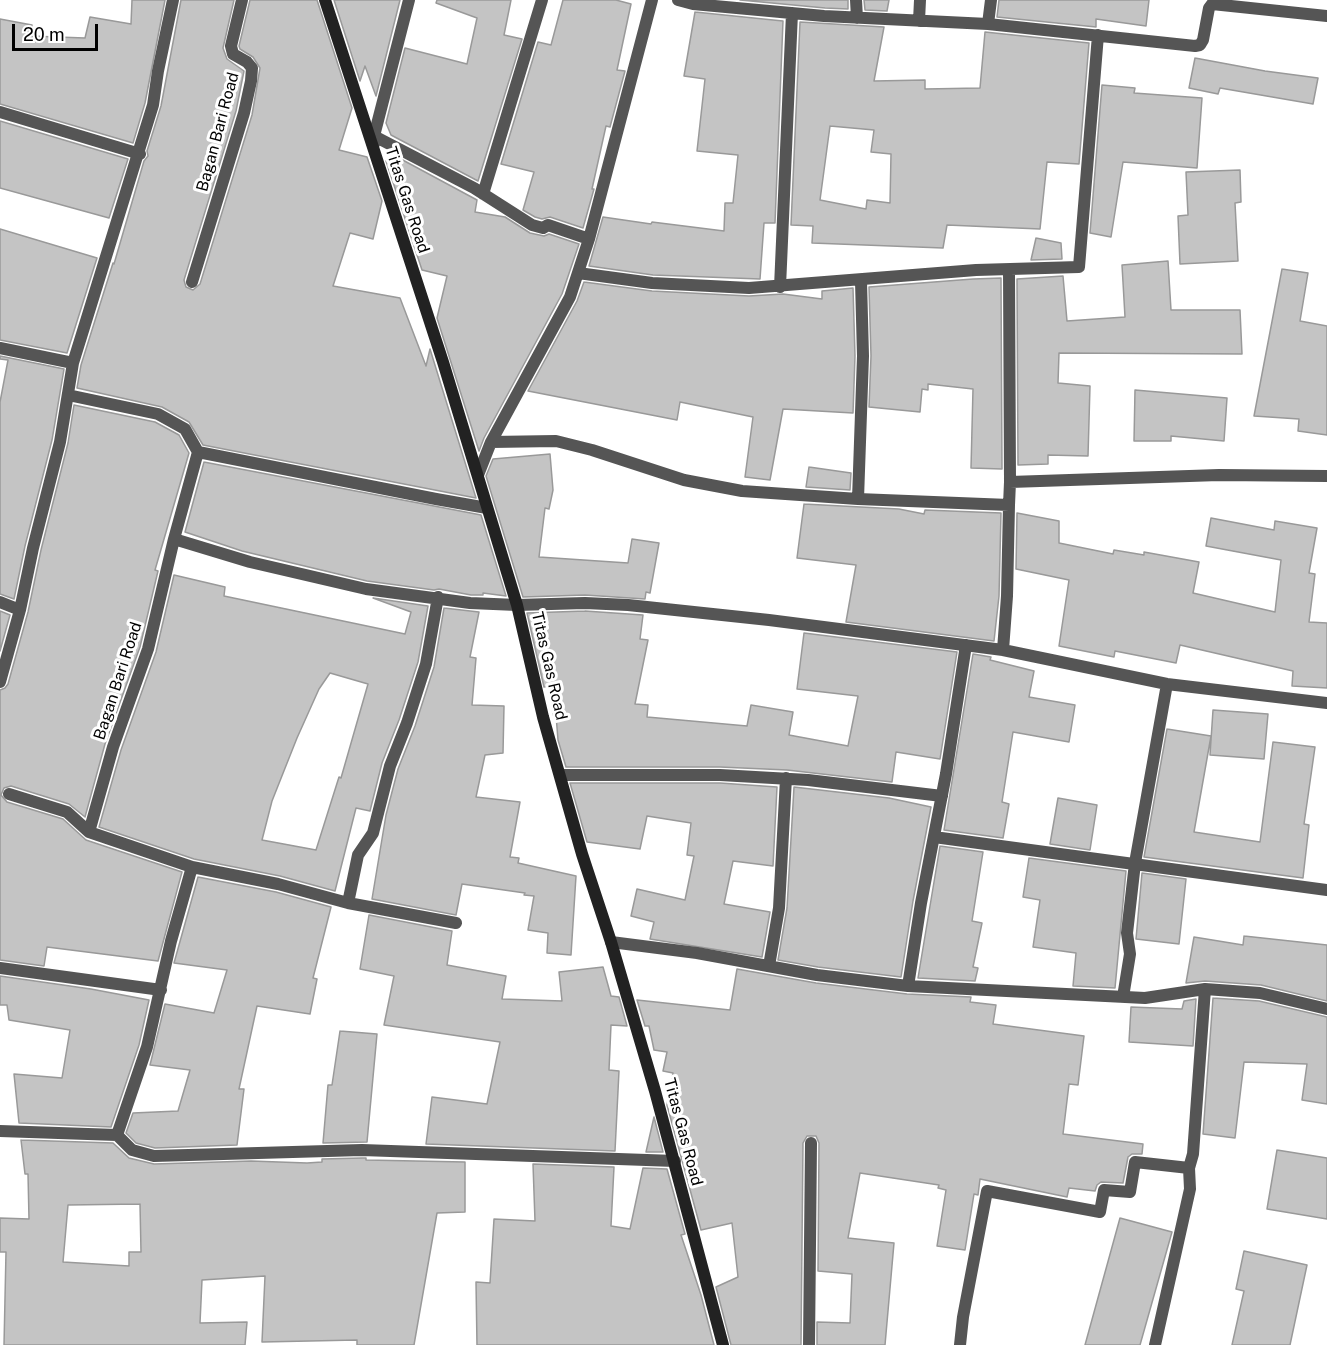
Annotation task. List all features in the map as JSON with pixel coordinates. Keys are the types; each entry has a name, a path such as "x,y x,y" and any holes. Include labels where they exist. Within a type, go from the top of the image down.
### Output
{"street":[{"path":"0,682 20,610 60,442 73,363 140,154 153,105 173,0"},
{"name":"Bagan Bari Road","path":"192,282 244,113 251,81 252,68 247,62 233,54 231,46 242,0"},
{"name":"Titas Gas Road","path":"325,0 478,476 517,605 543,717 675,1161 723,1345"},
{"path":"373,150 374,136 409,0"},
{"path":"483,194 542,0"},
{"path":"478,476 491,442 570,297 589,239 652,0"},
{"path":"678,0 693,4 785,8 857,18 988,24 1195,46 1200,45 1203,40 1209,8 1212,4 1327,16"},
{"path":"856,0 857,18"},
{"path":"919,21 920,0"},
{"path":"988,24 991,0"},
{"path":"780,287 785,8"},
{"path":"578,273 652,283 749,288 861,281 976,270 1079,267 1098,35"},
{"path":"0,112 140,154"},
{"path":"374,136 483,194 538,228 548,225 589,239"},
{"path":"1003,650 1010,482 1009,270"},
{"path":"858,499 863,356 861,281"},
{"path":"0,348 73,363"},
{"path":"68,395 158,414 185,429 198,453 487,508"},
{"path":"491,442 556,441 592,450 684,480 742,491 858,499 1009,505"},
{"name":"Bagan Bari Road","path":"89,832 113,747 148,649 174,539 198,453"},
{"path":"1010,482 1219,475 1327,476"},
{"path":"174,539 299,575 366,589 470,603 517,605 551,602 628,605 769,620 1003,650 1167,684 1327,703"},
{"path":"348,903 358,855 373,833 390,766 426,664 438,597"},
{"path":"0,602 20,610"},
{"path":"908,986 966,645"},
{"path":"1123,997 1130,954 1127,933 1135,863 1167,684"},
{"path":"560,775 720,775 786,778 942,796"},
{"path":"769,966 779,908 786,778"},
{"path":"9,794 67,812 89,832 192,867 278,884 348,903 456,923"},
{"path":"934,837 1327,890"},
{"path":"117,1135 147,1047 171,941 192,867"},
{"path":"611,942 697,953 817,975 908,986 1145,998 1205,989 1260,993 1327,1010"},
{"path":"0,968 160,990"},
{"path":"1155,1345 1190,1189 1189,1168 1193,1154 1205,989"},
{"path":"0,1131 117,1135 132,1150 154,1156 362,1150 675,1161"},
{"path":"809,1345 811,1143"},
{"path":"960,1345 963,1317 987,1191 1100,1212 1104,1190 1130,1192 1135,1162 1189,1168"}],"building":[{"path":"132,0 165,0 145,103 133,143 0,104 0,19 32,25 30,36 85,38 90,17 131,24"},
{"path":"181,0 234,0 223,48 227,59 244,71 236,111 184,280 186,287 193,290 200,284 252,115 260,68 253,57 239,46 250,0 317,0 352,108 339,150 367,157 382,201 373,239 350,233 333,286 400,298 426,366 430,349 476,498 203,445 189,422 162,407 77,388 81,365 144,161 148,156 147,151 161,106"},
{"path":"334,0 400,0 376,96 365,66 360,81"},
{"path":"437,0 511,0 504,35 522,39 478,181 391,135 386,123 405,48 467,64 477,18 436,3"},
{"path":"563,0 616,0 631,4 617,70 625,71 610,127 606,126 592,189 594,189 583,228 550,217 542,219 535,217 523,210 534,172 501,164 538,42 551,45"},
{"path":"740,0 848,0 848,9 825,8"},
{"path":"864,0 889,0 887,11 865,10"},
{"path":"999,0 1149,0 1146,26 1096,19 1096,27 997,17"},
{"path":"695,12 783,21 775,223 764,223 760,279 653,275 589,266 603,217 724,231 725,203 733,203 738,155 697,151 705,79 684,76"},
{"path":"800,22 884,27 874,81 925,80 925,89 980,88 985,32 1089,43 1079,164 1047,162 1040,229 947,225 943,248 812,243 813,226 791,225","holes":["830,126 874,130 871,152 891,154 890,203 867,200 866,209 820,200"]},
{"path":"1195,58 1318,78 1313,104 1220,88 1218,94 1189,88"},
{"path":"1102,85 1135,88 1134,93 1202,98 1197,168 1123,162 1111,237 1090,233"},
{"path":"0,121 128,159 109,218 0,188"},
{"path":"399,158 477,200 475,212 505,217 530,233 544,236 549,234 579,244 562,294 479,451 437,318 447,276 422,270 386,161 402,164"},
{"path":"1240,170 1241,202 1235,203 1238,261 1180,264 1178,216 1188,215 1186,172"},
{"path":"0,229 97,258 67,353 0,340"},
{"path":"1036,238 1061,243 1062,259 1031,260"},
{"path":"1168,261 1171,310 1240,310 1242,354 1059,353 1058,383 1090,386 1088,456 1048,455 1048,464 1018,465 1017,279 1063,276 1067,321 1125,317 1122,265"},
{"path":"1282,269 1308,273 1300,321 1327,326 1327,435 1298,431 1299,419 1254,416"},
{"path":"1001,278 1002,469 971,468 973,389 928,384 928,390 922,389 920,412 869,407 871,356 869,287"},
{"path":"584,282 652,291 749,296 783,294 822,299 822,291 853,288 855,356 853,413 783,409 770,480 745,477 753,417 680,402 677,420 528,391 577,301"},
{"path":"0,356 64,369 52,440 14,599 0,594 0,402 8,360 0,359"},
{"path":"1135,390 1227,398 1224,441 1171,436 1171,441 1134,441"},
{"path":"74,405 155,422 179,435 189,453 155,570 158,571 140,647 105,744 85,817 69,804 11,786 4,788 1,795 7,802 63,819 86,840 182,872 158,961 47,947 44,966 0,960 0,690 8,684 28,612 68,443"},
{"path":"550,454 553,490 549,509 545,508 539,557 628,563 632,539 659,543 650,593 646,592 645,599 585,595 523,597 486,476 493,459"},
{"path":"204,462 481,515 506,596 483,593 483,595 471,595 367,581 242,551 185,532"},
{"path":"809,467 851,473 850,490 806,487"},
{"path":"804,504 899,509 924,514 925,510 1001,513 999,596 994,641 846,622 856,565 797,558"},
{"path":"1017,513 1059,521 1059,543 1113,554 1114,550 1144,555 1144,552 1199,562 1193,593 1275,612 1281,560 1206,546 1211,518 1274,530 1275,521 1317,528 1309,573 1315,574 1309,622 1327,623 1327,688 1292,686 1293,671 1180,645 1176,663 1115,651 1114,657 1059,646 1069,580 1016,569"},
{"path":"174,575 225,587 224,596 405,634 411,612 373,598 428,606 418,662 382,763 370,811 356,808 335,891 280,876 194,859 99,827 121,750 156,652","holes":["330,673 368,684 341,778 339,777 316,850 262,840 272,801 319,689"]},
{"path":"444,608 479,612 470,657 476,658 472,705 504,706 503,753 485,755 476,797 520,802 510,857 519,858 518,863 576,876 571,955 547,953 548,933 528,930 534,896 524,895 525,893 462,884 456,915 372,899 386,815 398,769 434,667"},
{"path":"0,611 10,615 0,651"},
{"path":"585,611 643,615 640,639 648,640 635,704 648,705 647,717 747,726 751,705 793,712 789,735 848,746 858,696 797,689 804,633 957,652 940,759 896,752 892,782 787,770 720,767 566,767 558,740 556,715 553,715 550,686 544,687 527,613"},
{"path":"973,654 991,657 990,660 1034,671 1029,697 1075,705 1069,742 1013,732 1002,802 1009,804 1003,838 944,830"},
{"path":"1213,710 1268,714 1264,759 1210,755"},
{"path":"1167,729 1211,736 1194,832 1260,842 1273,742 1315,747 1304,824 1309,825 1303,878 1144,857"},
{"path":"570,783 720,783 777,787 773,866 733,861 724,904 770,912 762,957 650,939 654,922 631,916 637,889 685,900 694,856 687,855 691,823 647,816 640,849 587,842"},
{"path":"794,787 889,798 931,807 901,977 778,960 787,908"},
{"path":"1058,798 1097,805 1090,850 1050,844"},
{"path":"940,846 983,852 972,921 982,923 973,967 978,968 975,981 918,978"},
{"path":"1029,858 1126,871 1115,988 1073,986 1076,953 1033,947 1040,900 1023,897"},
{"path":"1142,873 1186,879 1179,944 1136,939"},
{"path":"198,877 276,892 331,907 313,978 317,979 310,1014 257,1006 239,1089 244,1089 237,1145 155,1148 136,1143 126,1133 133,1113 178,1111 190,1070 150,1065 165,1004 214,1013 227,970 174,963"},
{"path":"369,915 452,931 447,965 506,976 502,999 562,1001 559,972 603,967 611,996 619,997 627,1026 611,1025 609,1070 619,1071 615,1151 426,1144 432,1097 487,1104 500,1042 384,1025 394,976 360,969"},
{"path":"1244,936 1327,945 1327,1001 1261,985 1205,981 1186,983 1194,937 1243,945"},
{"path":"737,969 816,983 907,994 971,997 970,1002 996,1005 993,1024 1084,1036 1078,1085 1069,1084 1063,1134 1143,1144 1142,1154 1132,1154 1128,1157 1123,1183 1101,1182 1095,1191 1069,1188 1067,1197 980,1179 978,1195 974,1194 965,1250 937,1246 946,1190 938,1188 939,1185 860,1173 848,1238 894,1243 885,1345 817,1345 817,1322 850,1323 852,1274 818,1271 819,1143 816,1136 807,1136 803,1143 801,1345 731,1345 716,1287 738,1277 732,1223 701,1230 667,1105 673,1073 663,1071 667,1052 654,1050 649,1026 645,1026 637,1000 730,1010"},
{"path":"0,976 149,1000 139,1045 111,1127 19,1123 14,1074 62,1078 70,1030 9,1020 7,1005 0,1005"},
{"path":"1213,998 1259,1001 1327,1017 1327,1104 1302,1100 1307,1064 1244,1062 1235,1138 1203,1134"},
{"path":"1196,999 1193,1046 1129,1042 1131,1007 1182,1009 1184,1001"},
{"path":"340,1031 377,1034 367,1142 323,1143 328,1085 332,1085"},
{"path":"654,1117 663,1152 646,1152"},
{"path":"21,1140 113,1143 129,1158 154,1164 251,1161 307,1163 322,1162 322,1159 362,1158 366,1160 465,1162 465,1212 437,1213 414,1345 357,1345 357,1340 262,1342 265,1276 202,1280 200,1323 247,1322 245,1345 4,1345 6,1252 0,1252 0,1218 29,1219 28,1174 25,1174","holes":["140,1204 141,1252 129,1252 129,1266 63,1262 68,1205"]},
{"path":"1277,1150 1327,1158 1327,1219 1267,1209"},
{"path":"533,1164 614,1167 611,1226 630,1229 643,1168 667,1169 685,1234 681,1235 701,1295 714,1345 477,1345 476,1282 490,1283 494,1219 535,1221"},
{"path":"1120,1218 1172,1232 1140,1345 1085,1345"},
{"path":"1244,1251 1307,1265 1290,1345 1232,1345 1244,1291 1236,1289"}]}
